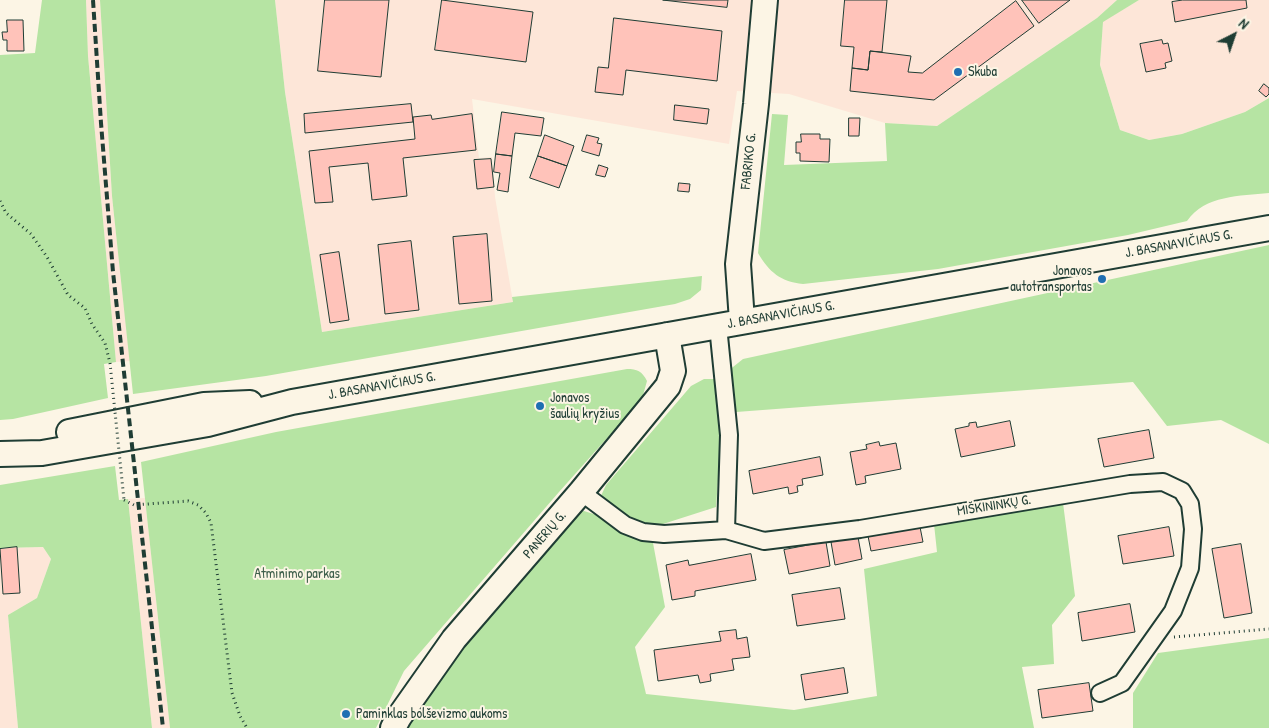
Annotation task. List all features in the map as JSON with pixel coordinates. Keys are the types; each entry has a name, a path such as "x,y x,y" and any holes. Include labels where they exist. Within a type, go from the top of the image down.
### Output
{"main road":[{"name":"FABRIKO G.","path":"742,321 738,264 756,104 765,0"},
{"name":"J. BASANAVIČIAUS G.","path":"0,453 42,453 208,424 292,402 1269,228"},
{"name":"PANERIŲ G.","path":"394,728 399,717 454,639 581,492 668,386 674,371 667,335"}],"street":[{"path":"718,326 729,435 726,530"},
{"name":"MIŠKININKŲ G.","path":"581,492 626,525 643,532 664,534 726,530 764,540 860,529 1130,484 1163,482 1182,491 1190,504 1193,529 1190,568 1173,611 1122,683 1100,693"}],"path":[{"path":"0,201 6,213 31,234 47,257 68,295 85,308 92,324 105,343 110,363 124,500 134,505 188,501 198,505 206,513 211,523 232,693 240,716 247,728"},
{"path":"1154,638 1269,629"}],"shaded area":[{"path":"86,0 100,0 112,196 130,361 116,362 88,56"},
{"path":"275,0 1117,0 1097,18 937,126 885,123 789,94 737,91 729,144 472,99 479,158 492,157 495,197 513,302 322,332 285,92"},
{"path":"1139,0 1269,0 1269,98 1245,112 1182,134 1149,140 1120,130 1100,65 1103,21"},
{"path":"145,498 170,728 152,728 128,499"},
{"path":"43,547 51,559 37,598 8,615 18,728 0,728 0,548"}],"green space":[{"path":"42,0 86,0 88,56 116,362 104,364 108,398 13,419 0,420 0,55 35,53"},
{"path":"100,0 275,0 285,92 322,332 513,302 512,297 702,276 701,290 690,299 675,304 266,376 133,394 112,196"},
{"path":"1117,0 1139,0 1103,22 1100,65 1120,130 1149,140 1182,134 1245,112 1269,98 1269,193 1224,198 1203,206 1187,221 1128,235 938,269 803,284 788,281 776,275 762,260 758,253 772,114 788,115 784,165 887,161 885,123 937,126 1097,18"},
{"path":"1269,245 1269,444 1221,420 1167,426 1133,382 723,413 716,507 663,524 653,543 665,607 635,647 646,694 794,710 877,696 864,569 937,552 934,524 1063,503 1075,596 1052,625 1054,664 1022,667 1034,728 403,728 422,695 574,512 584,511 600,516 600,498 606,485 691,386 704,379 718,379 743,359"},
{"name":"Atminimo parkas","path":"627,369 639,371 647,381 642,399 404,671 376,728 170,728 141,462 276,432"},
{"path":"115,466 119,500 128,499 152,728 18,728 8,615 37,598 51,559 43,547 0,548 0,485"},
{"path":"1269,638 1269,728 1133,728 1133,693 1158,653"}],"building":[{"path":"325,0 389,0 381,77 318,71"},
{"path":"442,0 533,12 526,62 435,50"},
{"path":"663,0 728,0 727,7"},
{"path":"845,0 887,0 882,52 870,51 868,70 852,68 854,47 841,46"},
{"path":"1022,0 1070,0 1039,23"},
{"path":"1183,0 1246,0 1247,8 1175,22 1172,2"},
{"path":"1016,1 1034,26 934,100 850,91 852,68 868,70 870,51 911,56 908,72 922,73"},
{"path":"614,18 722,31 717,81 626,70 623,95 595,92 598,67 608,68"},
{"path":"7,20 23,20 24,51 7,51 7,40 3,40 2,32 7,32"},
{"path":"1162,40 1163,44 1168,43 1172,61 1165,63 1166,68 1146,72 1140,44"},
{"path":"1264,84 1269,88 1269,94 1266,97 1259,91"},
{"path":"411,104 413,122 305,133 304,114"},
{"path":"675,105 709,109 707,124 674,120"},
{"path":"502,112 544,118 541,136 515,133 512,156 496,154"},
{"path":"472,114 476,150 403,158 407,196 372,200 368,163 329,167 333,202 315,203 309,151 415,139 413,117 431,115 432,119"},
{"path":"849,118 860,118 859,136 849,136"},
{"path":"801,134 820,134 820,139 830,139 829,162 800,161 800,153 796,153 796,142 801,142"},
{"path":"545,135 574,146 567,166 538,156"},
{"path":"587,135 599,138 597,143 602,144 599,156 582,151"},
{"path":"496,154 512,156 508,192 497,190 500,173 494,172"},
{"path":"538,156 567,166 559,188 530,178"},
{"path":"491,159 494,187 477,189 474,160"},
{"path":"599,165 608,168 605,177 596,175"},
{"path":"679,183 690,184 689,192 678,191"},
{"path":"487,234 492,301 459,304 453,237"},
{"path":"411,241 419,310 385,314 378,245"},
{"path":"339,252 349,320 330,323 320,255"},
{"path":"1010,421 1015,446 961,457 955,429 969,426 969,423 976,422 977,427"},
{"path":"1149,430 1154,458 1104,467 1098,439"},
{"path":"879,442 880,446 896,443 901,469 865,476 866,483 856,485 850,452 867,449 866,445"},
{"path":"820,457 823,475 802,479 803,485 797,486 798,492 789,494 788,487 753,494 749,471"},
{"path":"920,527 923,542 871,551 868,536"},
{"path":"1169,527 1174,556 1123,564 1118,536"},
{"path":"848,536 848,539 858,537 862,559 835,565 831,542 835,541 834,539"},
{"path":"826,542 830,566 789,574 784,550"},
{"path":"1241,544 1252,613 1224,618 1212,549"},
{"path":"17,547 20,593 3,594 0,549"},
{"path":"751,554 756,580 695,591 695,596 672,600 666,565 688,560 689,565"},
{"path":"840,588 845,619 797,626 792,595"},
{"path":"1130,604 1135,632 1082,641 1078,613"},
{"path":"736,630 737,639 747,637 750,657 732,659 734,670 710,674 711,681 700,683 698,675 658,681 654,650 721,641 719,632"},
{"path":"844,668 848,693 805,700 801,675"},
{"path":"1089,683 1093,711 1042,718 1038,690"}],"railway":[{"path":"93,0 113,272 163,728"}],"place":[{"name":"Skuba","path":"958,72"},
{"name":"Jonavos autotransportas","path":"1102,279"},
{"name":"Jonavos šaulių kryžius","path":"540,406"},
{"name":"Paminklas bolševizmo aukoms","path":"346,714"}]}
